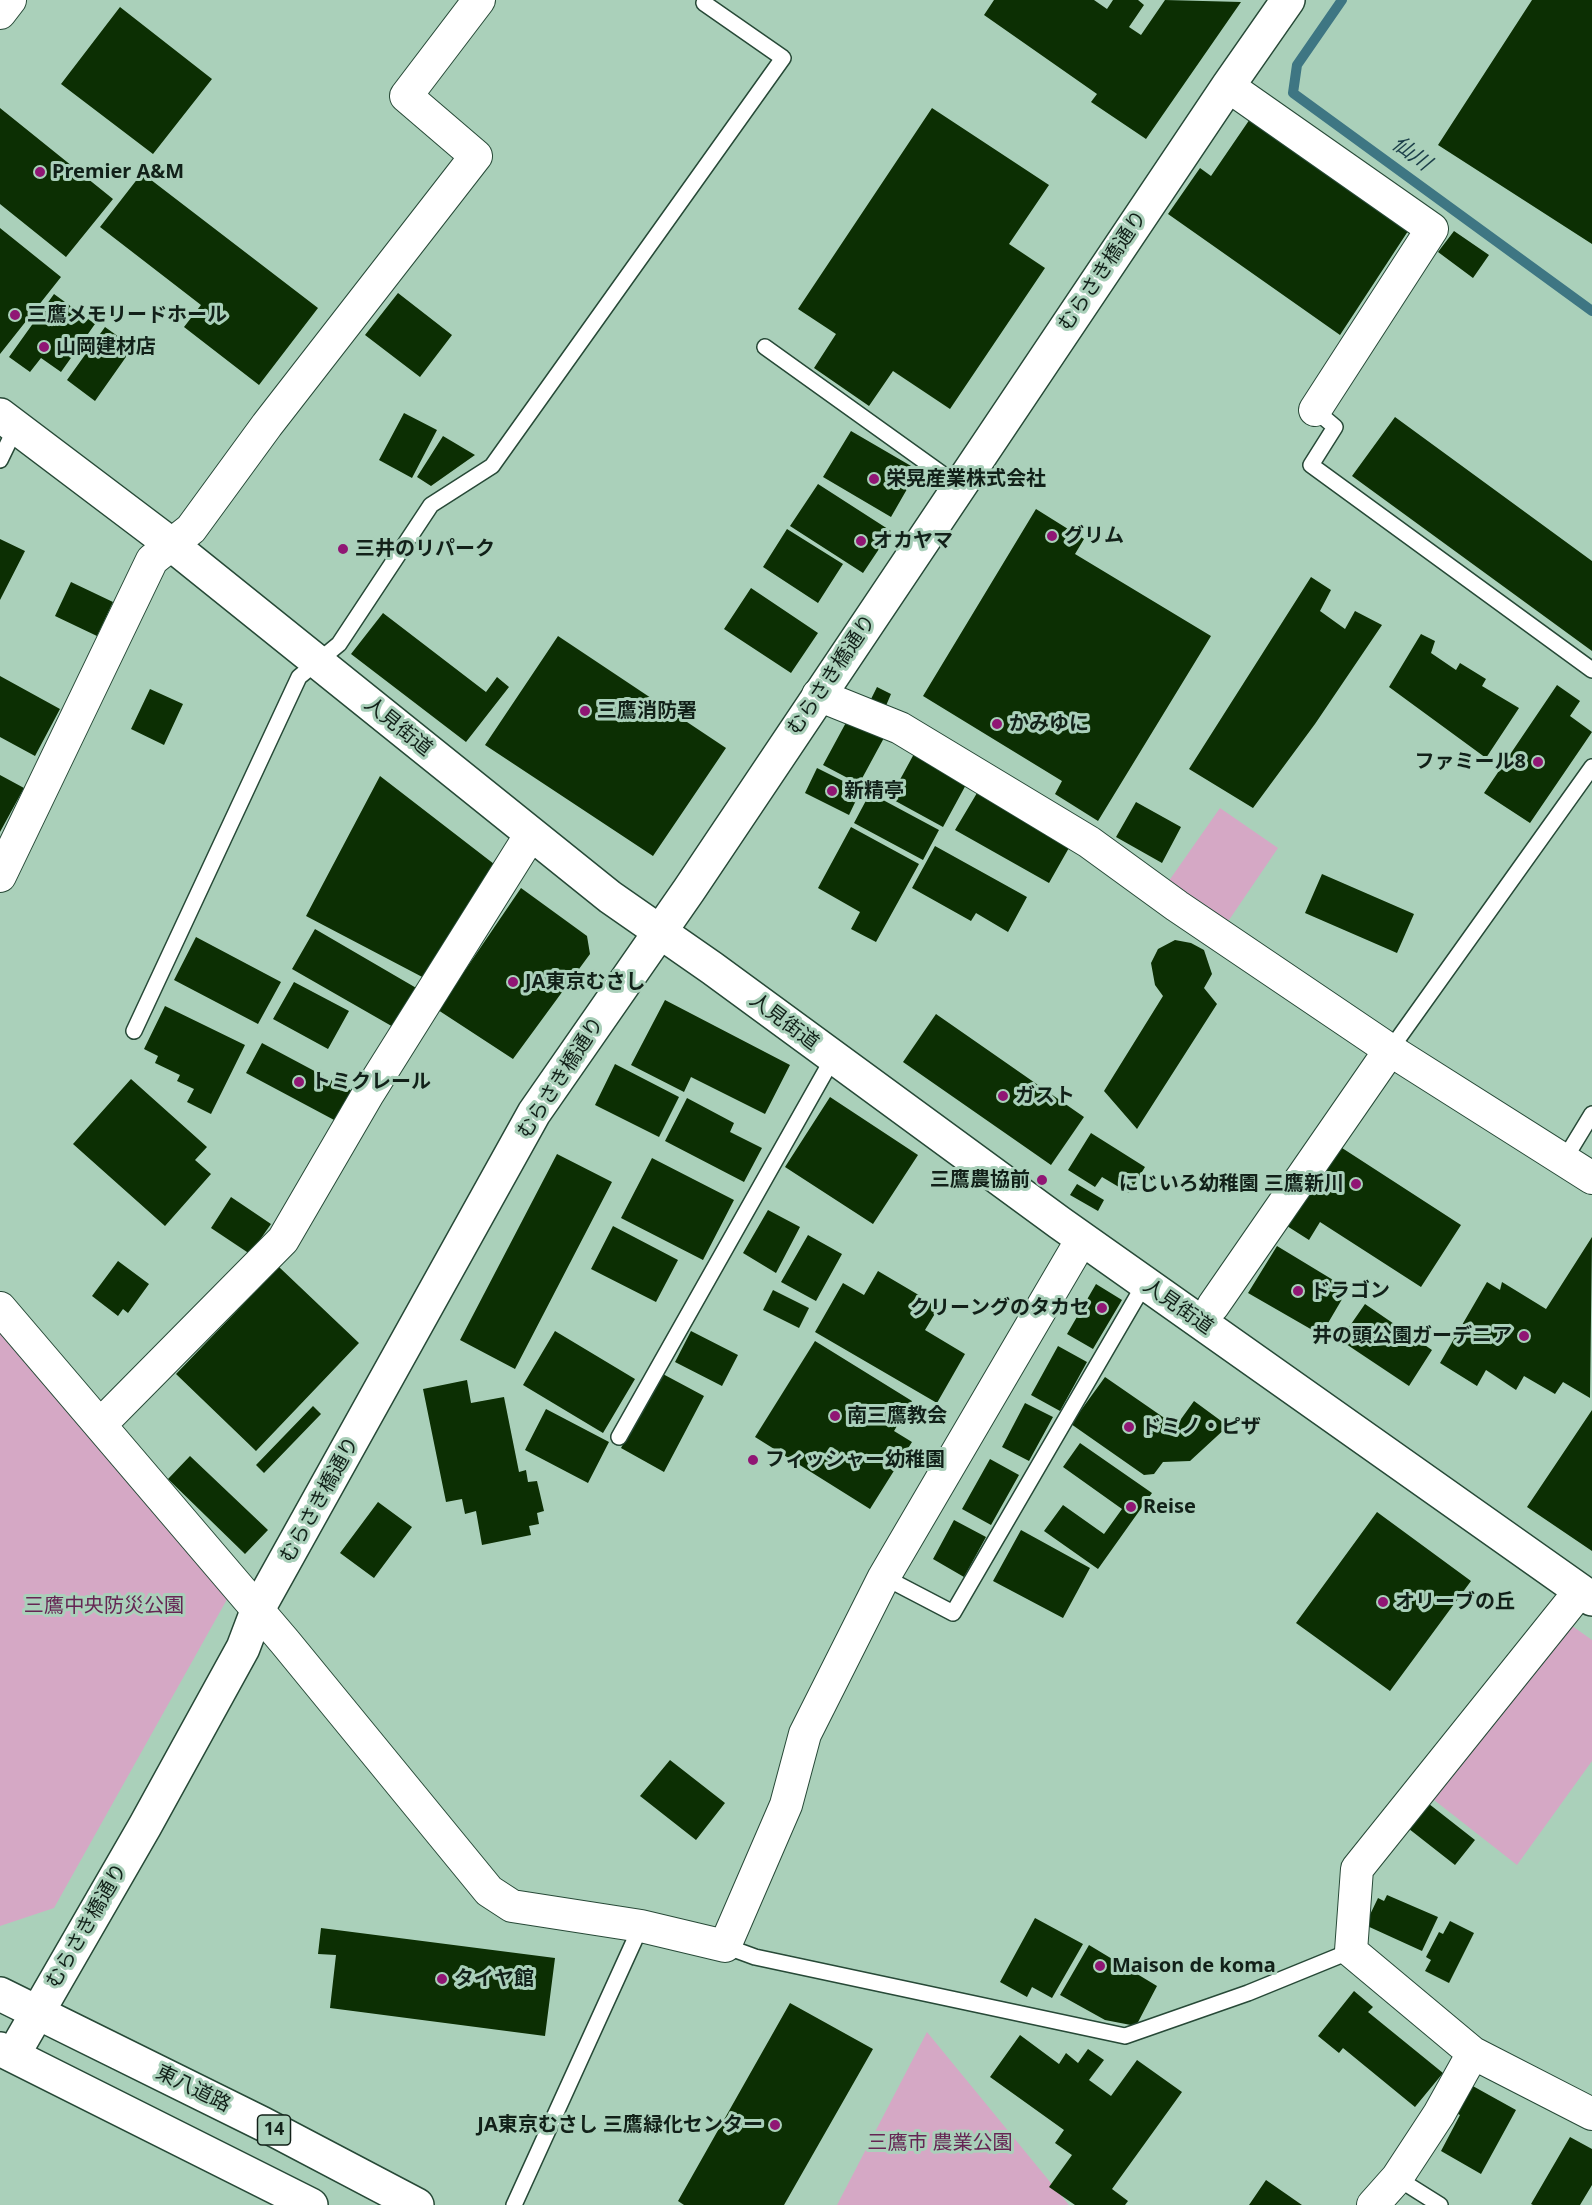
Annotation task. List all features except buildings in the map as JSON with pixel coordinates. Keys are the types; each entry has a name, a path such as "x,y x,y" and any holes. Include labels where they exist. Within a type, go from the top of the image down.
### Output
{"main road":[{"name":"むらさき橋通り","path":"6,2052 38,2012 231,1669 257,1611 534,1113 660,933 818,695 1288,0"},
{"name":"人見街道","path":"8,421 171,545 531,834 660,933 1082,1239 1586,1595"},
{"name":"東八道路","path":"0,1994 263,2124 417,2205"},
{"name":"14","path":"6,2052 311,2205"}],"street":[{"path":"0,13 10,0"},
{"path":"0,876 152,560 190,529 267,425 476,156 406,96 479,0"},
{"path":"1228,86 1432,229 1315,410"},
{"path":"818,695 900,728 1089,842 1177,906 1390,1050 1592,1178"},
{"path":"100,1425 283,1240 368,1094 531,834"},
{"path":"1213,1306 1390,1050"},
{"path":"0,1308 257,1611 489,1890 512,1906 641,1926 725,1946 786,1805 805,1734 884,1576 1082,1239"},
{"path":"1586,1595 1357,1869 1351,1952 1473,2053 1592,2114"},
{"path":"1373,2205 1397,2178 1439,2114 1473,2053"}],"lane":[{"path":"134,1031 299,677 339,644 431,505 492,466 783,58 704,3"},
{"path":"765,347 959,486"},
{"path":"1315,410 1335,427 1311,465 1592,670"},
{"path":"0,460 8,421"},
{"path":"1390,1050 1592,767"},
{"path":"619,1437 833,1058"},
{"path":"1564,1160 1592,1114"},
{"path":"884,1576 953,1613 1145,1283"},
{"path":"514,2205 641,1926"},
{"path":"725,1946 755,1957 1125,2036 1248,1993 1351,1952"},
{"path":"1397,2178 1440,2205"}],"green space":[{"path":"1220,808 1278,848 1227,923 1166,885"},
{"name":"三鷹中央防災公園","path":"0,1321 230,1594 54,1908 0,1926"},
{"path":"1568,1623 1592,1640 1592,1761 1517,1865 1429,1796"},
{"name":"三鷹市 農業公園","path":"927,2032 1069,2205 837,2205"}],"waterway":[{"name":"仙川","path":"1342,0 1297,65 1293,93 1592,311"}],"place":[{"name":"Premier A&M","path":"40,172"},
{"name":"三鷹メモリードホール","path":"15,315"},
{"name":"山岡建材店","path":"44,347"},
{"name":"栄晃産業株式会社","path":"874,479"},
{"name":"グリム","path":"1052,536"},
{"name":"オカヤマ","path":"861,541"},
{"name":"三井のリパーク","path":"343,549"},
{"name":"三鷹消防署","path":"585,711"},
{"name":"かみゆに","path":"997,724"},
{"name":"ファミール8","path":"1538,762"},
{"name":"新精亭","path":"832,791"},
{"name":"JA東京むさし","path":"513,982"},
{"name":"トミクレール","path":"299,1082"},
{"name":"ガスト","path":"1003,1096"},
{"name":"三鷹農協前","path":"1042,1180"},
{"name":"にじいろ幼稚園 三鷹新川","path":"1356,1184"},
{"name":"ドラゴン","path":"1298,1291"},
{"name":"クリーングのタカセ","path":"1102,1308"},
{"name":"井の頭公園ガーデニア","path":"1524,1336"},
{"name":"南三鷹教会","path":"835,1416"},
{"name":"ドミノ・ピザ","path":"1129,1427"},
{"name":"フィッシャー幼稚園","path":"753,1460"},
{"name":"Reise","path":"1131,1507"},
{"name":"オリーブの丘","path":"1383,1602"},
{"name":"Maison de koma","path":"1100,1966"},
{"name":"タイヤ館","path":"442,1979"},
{"name":"JA東京むさし 三鷹緑化センター","path":"775,2125"}]}
